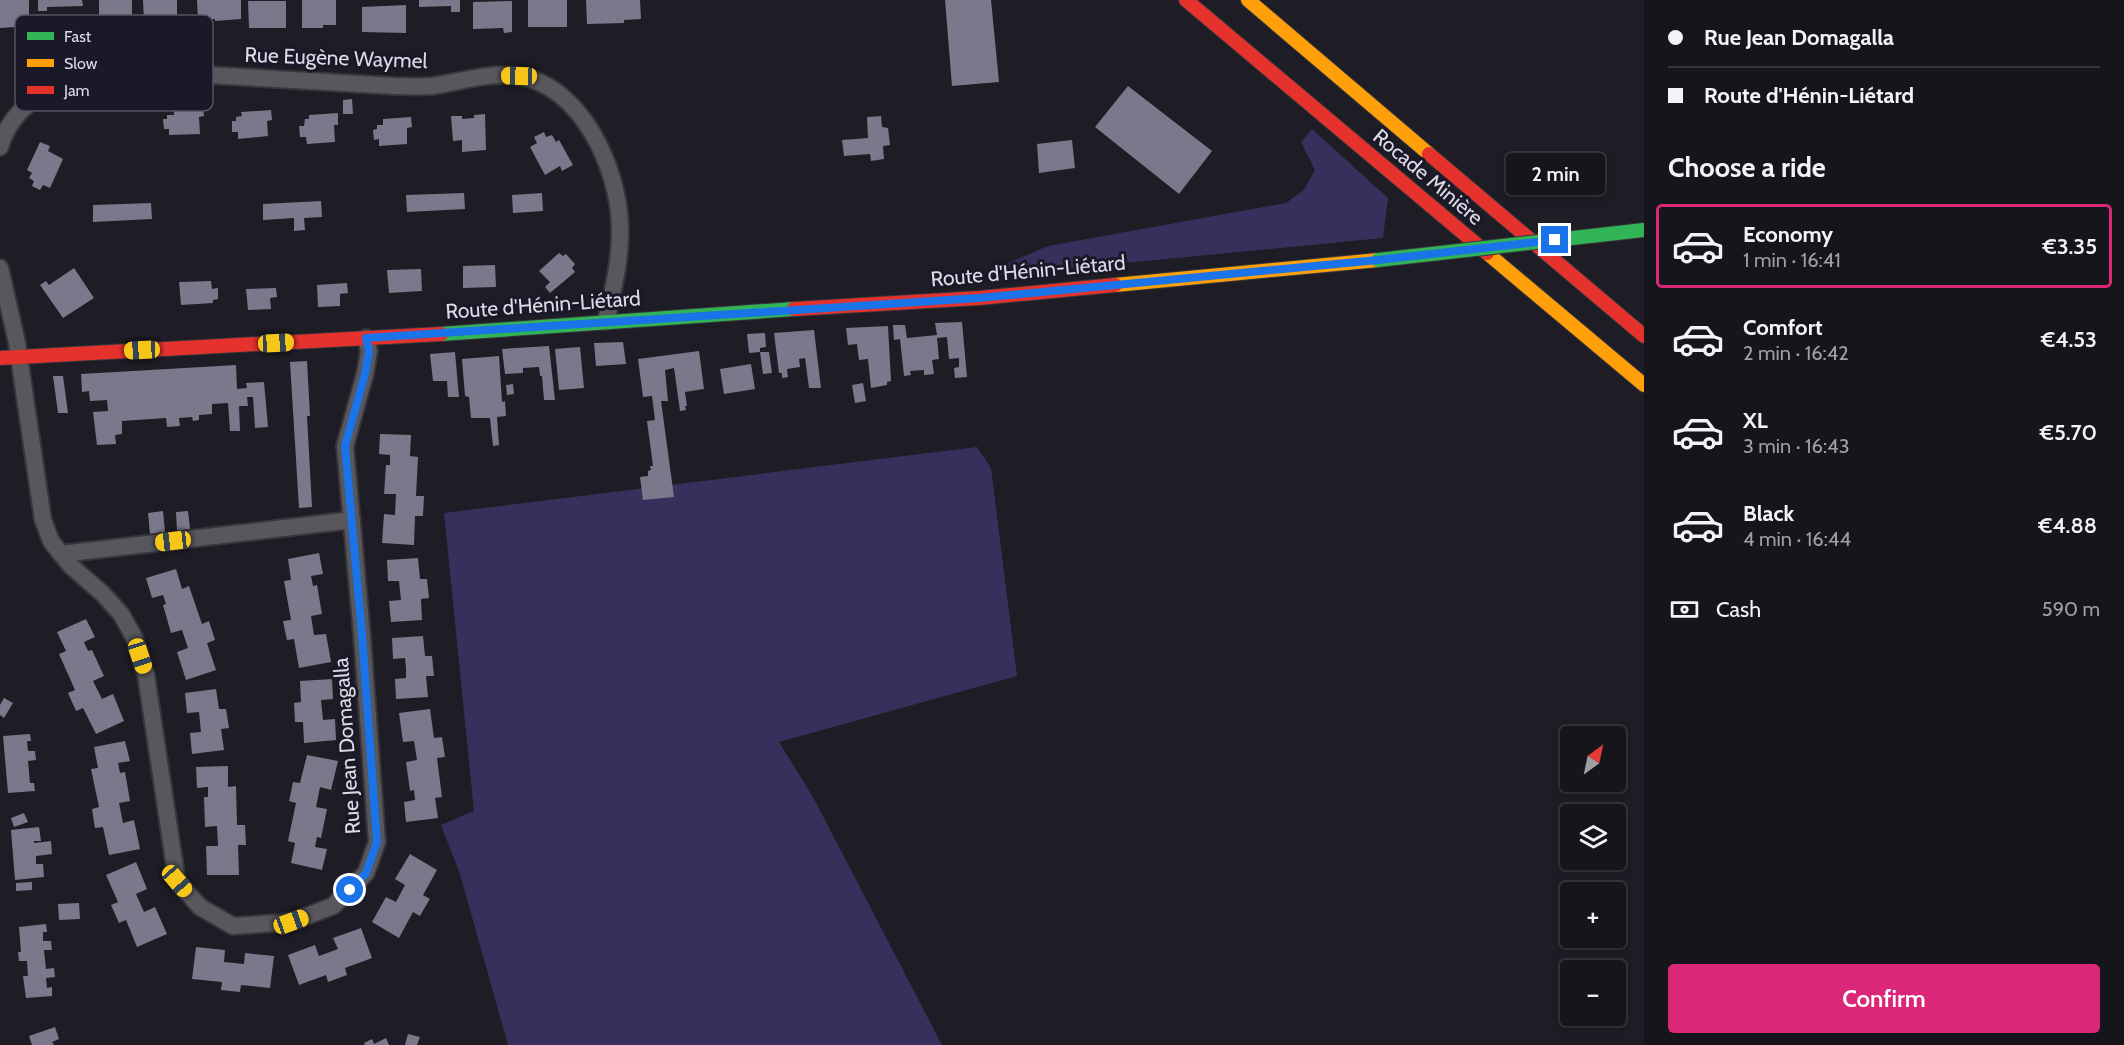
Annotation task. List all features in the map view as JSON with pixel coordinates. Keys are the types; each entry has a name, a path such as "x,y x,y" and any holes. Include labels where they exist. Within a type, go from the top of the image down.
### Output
{"main road":[{"name":"Rocade Minière","path":"1186,0 1644,385"},
{"name":"Rocade Minière","path":"1248,0 1644,336"},
{"name":"Route d'Hénin-Liétard","path":"0,358 413,336 606,321 979,298 1378,260 1644,230"}],"street":[{"name":"Rue Eugène Waymel","path":"213,75 430,86 491,75 519,76 547,86 568,101 589,126 605,159 614,188 620,226 617,272 606,321"},
{"name":"Rue Eugène Waymel","path":"0,147 20,111"},
{"path":"0,268 19,357"},
{"name":"Rue Jean Domagalla","path":"19,357 43,520 51,541 121,614 134,637 146,675 177,881 200,907 233,926 291,922 333,906 366,873 377,842 345,446 365,374 369,351 366,338"},
{"path":"61,554 352,520"}],"shaded area":[{"path":"1312,129 1388,198 1383,238 1001,275 999,267 1048,246 1286,203 1304,190 1315,170 1301,142"},
{"path":"977,447 991,468 1017,676 779,742 813,797 942,1045 508,1045 460,874 441,825 474,811 444,513"}],"building":[{"path":"0,0 29,0 29,15 15,15 15,27 0,28"},
{"path":"38,0 82,0 83,6 47,7 47,11 38,11"},
{"path":"99,0 132,0 132,15 99,15"},
{"path":"143,0 177,0 177,15 144,15"},
{"path":"197,0 241,0 241,19 215,21 213,15 198,15"},
{"path":"302,0 336,0 336,25 323,25 323,28 302,28"},
{"path":"419,0 460,0 460,12 451,12 451,6 419,7"},
{"path":"528,0 567,0 567,27 528,27"},
{"path":"586,0 640,0 641,19 624,20 624,23 587,24"},
{"path":"945,0 991,0 999,82 952,86"},
{"path":"248,1 286,1 286,28 249,28"},
{"path":"512,1 512,32 504,33 503,28 473,29 473,2"},
{"path":"406,5 406,33 362,32 362,7"},
{"path":"1128,86 1212,151 1179,194 1095,127"},
{"path":"352,99 353,114 343,114 343,100"},
{"path":"271,110 272,120 267,121 268,136 238,139 238,132 232,132 232,121 242,116 241,112"},
{"path":"174,111 203,111 204,116 199,117 200,134 169,135 169,129 164,129 163,119 167,119 167,115 174,115"},
{"path":"338,113 338,125 334,125 335,142 307,144 306,137 300,137 299,126 304,126 305,119 309,119 309,115"},
{"path":"485,114 486,150 462,152 462,140 453,141 451,116 462,116 462,119"},
{"path":"881,116 882,127 888,128 890,145 883,146 884,159 871,161 870,154 844,156 842,140 868,138 867,117"},
{"path":"411,117 412,127 407,128 407,144 379,146 379,139 374,140 373,130 377,129 377,125 383,125 383,119"},
{"path":"544,132 546,137 552,135 556,142 559,140 573,165 562,171 560,166 545,175 530,147 537,143 534,137"},
{"path":"1072,140 1075,168 1039,173 1037,144"},
{"path":"40,142 50,146 48,151 63,159 50,188 43,185 40,190 32,186 34,181 29,178 32,173 27,170"},
{"path":"464,193 465,209 407,212 406,195"},
{"path":"542,193 543,211 513,213 512,195"},
{"path":"321,201 322,217 304,218 305,230 294,231 294,218 263,220 263,204"},
{"path":"151,203 152,219 93,222 93,205"},
{"path":"559,253 563,256 566,254 575,264 572,268 575,272 550,293 545,287 550,282 539,271"},
{"path":"495,265 496,287 463,288 463,266"},
{"path":"74,268 94,298 63,318 40,285 46,281 49,285"},
{"path":"421,269 422,291 389,293 387,270"},
{"path":"211,281 212,289 218,288 218,299 213,300 213,303 181,305 179,282"},
{"path":"347,283 348,293 340,294 340,306 318,307 317,285"},
{"path":"276,288 277,297 270,298 271,309 248,310 246,289"},
{"path":"962,322 967,377 955,378 954,368 959,367 959,358 949,359 947,337 937,338 939,359 932,360 934,374 924,375 924,370 910,371 911,375 904,376 900,339 894,340 893,325 905,325 907,338 937,335 935,323"},
{"path":"888,326 891,381 887,382 887,385 871,388 868,359 859,360 857,344 848,345 846,328"},
{"path":"814,330 821,388 809,388 805,358 799,359 800,367 787,369 788,377 782,378 782,373 779,373 774,333"},
{"path":"765,333 766,347 760,348 760,352 749,353 747,334"},
{"path":"623,342 626,364 596,366 594,343"},
{"path":"549,346 555,400 544,400 539,367 523,368 523,373 505,374 502,349"},
{"path":"580,347 584,388 559,390 555,349"},
{"path":"699,351 704,389 685,392 686,410 680,411 674,368 665,370 668,401 661,401 674,497 643,500 640,477 648,476 650,466 653,466 647,421 655,420 652,396 643,397 638,359"},
{"path":"455,352 459,397 448,397 447,381 433,381 430,354"},
{"path":"760,352 769,352 772,373 763,374"},
{"path":"499,356 502,402 505,401 506,416 497,417 499,445 493,446 490,418 471,418 469,397 465,396 462,359"},
{"path":"307,361 310,416 307,416 312,507 299,508 290,362"},
{"path":"751,364 755,389 724,394 720,369"},
{"path":"236,365 237,389 247,388 246,383 264,382 268,427 255,428 253,397 247,397 248,406 239,406 240,431 230,431 228,403 212,404 212,414 199,415 199,420 193,421 192,417 179,418 180,426 167,427 166,418 122,421 122,434 115,435 116,444 97,445 93,412 108,411 107,400 90,401 89,391 82,392 81,374"},
{"path":"53,376 63,376 68,413 58,413"},
{"path":"863,383 866,401 855,403 852,385"},
{"path":"513,384 514,394 507,395 506,385"},
{"path":"380,434 411,435 410,456 418,457 416,496 424,496 423,516 415,516 414,545 382,543 384,514 395,515 396,494 384,494 386,465 390,465 390,455 379,454"},
{"path":"163,511 165,532 150,534 148,513"},
{"path":"188,511 190,529 177,531 176,512"},
{"path":"319,553 323,574 311,576 313,586 317,585 322,614 311,616 314,635 326,634 331,662 299,668 294,639 287,640 283,621 291,620 284,581 291,580 288,559"},
{"path":"418,558 420,579 427,579 429,598 421,599 422,620 391,622 389,601 401,600 399,581 388,581 387,560"},
{"path":"176,569 182,589 189,586 202,624 209,621 215,640 207,643 216,670 186,680 177,652 188,648 182,630 171,633 163,605 166,604 163,595 152,598 146,578"},
{"path":"86,619 95,637 84,642 88,651 92,650 104,676 93,681 102,699 113,694 124,721 96,734 83,708 76,711 68,693 75,690 59,654 66,651 57,632"},
{"path":"423,636 425,656 432,656 434,676 426,676 428,697 396,699 395,679 406,678 406,668 405,658 393,659 392,638"},
{"path":"332,679 333,699 321,700 323,720 335,719 336,740 304,743 303,722 295,722 294,703 301,702 300,681"},
{"path":"216,689 219,709 226,709 229,728 221,729 224,750 192,754 190,733 201,732 199,712 187,713 185,693"},
{"path":"4,698 13,703 4,718 0,715 0,705"},
{"path":"430,709 434,738 442,737 445,757 437,758 442,797 435,798 438,818 406,822 404,802 415,800 414,790 410,791 406,762 417,760 414,741 403,742 399,713"},
{"path":"30,734 31,741 27,741 28,751 35,751 36,760 28,761 30,783 34,783 35,791 8,793 3,736"},
{"path":"125,741 130,761 118,763 120,773 125,772 130,801 119,803 123,823 134,820 140,849 109,855 103,827 95,828 92,809 99,807 91,769 98,768 94,747"},
{"path":"307,755 338,761 331,790 320,787 316,807 327,809 321,838 317,837 315,847 327,849 322,870 291,863 295,843 288,841 296,803 289,801 293,782 300,783"},
{"path":"228,766 228,787 236,786 237,825 245,825 246,845 238,845 239,875 207,875 206,846 218,846 217,826 205,827 204,797 208,797 208,787 197,788 196,767"},
{"path":"24,813 28,822 14,827 11,818"},
{"path":"39,827 41,841 34,841 34,843 51,841 52,854 36,856 36,864 43,864 44,877 15,880 11,830"},
{"path":"410,854 437,870 423,895 430,899 420,916 413,912 399,938 372,922 386,897 396,902 405,885 395,879"},
{"path":"136,862 147,889 136,894 144,912 155,907 167,934 137,947 126,920 119,923 111,905 118,902 106,875"},
{"path":"32,882 32,890 16,891 16,883"},
{"path":"79,903 80,919 59,920 58,904"},
{"path":"46,924 47,932 43,932 43,941 51,941 52,950 44,950 46,969 54,968 55,977 46,978 47,988 52,987 52,996 26,998 23,976 28,976 27,961 19,961 18,952 21,952 19,927"},
{"path":"361,928 372,958 345,968 347,975 328,982 326,975 299,985 288,955 315,945 319,956 338,949 333,938"},
{"path":"196,947 225,950 224,962 244,964 245,953 274,956 270,988 241,985 240,992 221,990 222,982 192,979"},
{"path":"55,1027 59,1039 52,1042 54,1045 32,1045 29,1036"},
{"path":"408,1034 420,1037 417,1045 405,1045"},
{"path":"386,1038 389,1045 365,1045 364,1043 372,1039 374,1044"}],"traffic: fast":[{"path":"1378,260 1644,230"},
{"path":"441,334 794,309"}],"traffic: slow":[{"path":"1248,0 1429,154"},
{"path":"1487,253 1644,385"},
{"path":"1115,285 1378,260"}],"traffic: jam":[{"path":"1186,0 1487,253"},
{"path":"1429,154 1644,336"},
{"path":"794,309 979,298 1115,285"},
{"path":"0,358 441,334"}],"route":[{"path":"350,890 366,873 377,842 345,446 365,374 369,351 366,338 979,298 1378,260 1555,240"}]}
